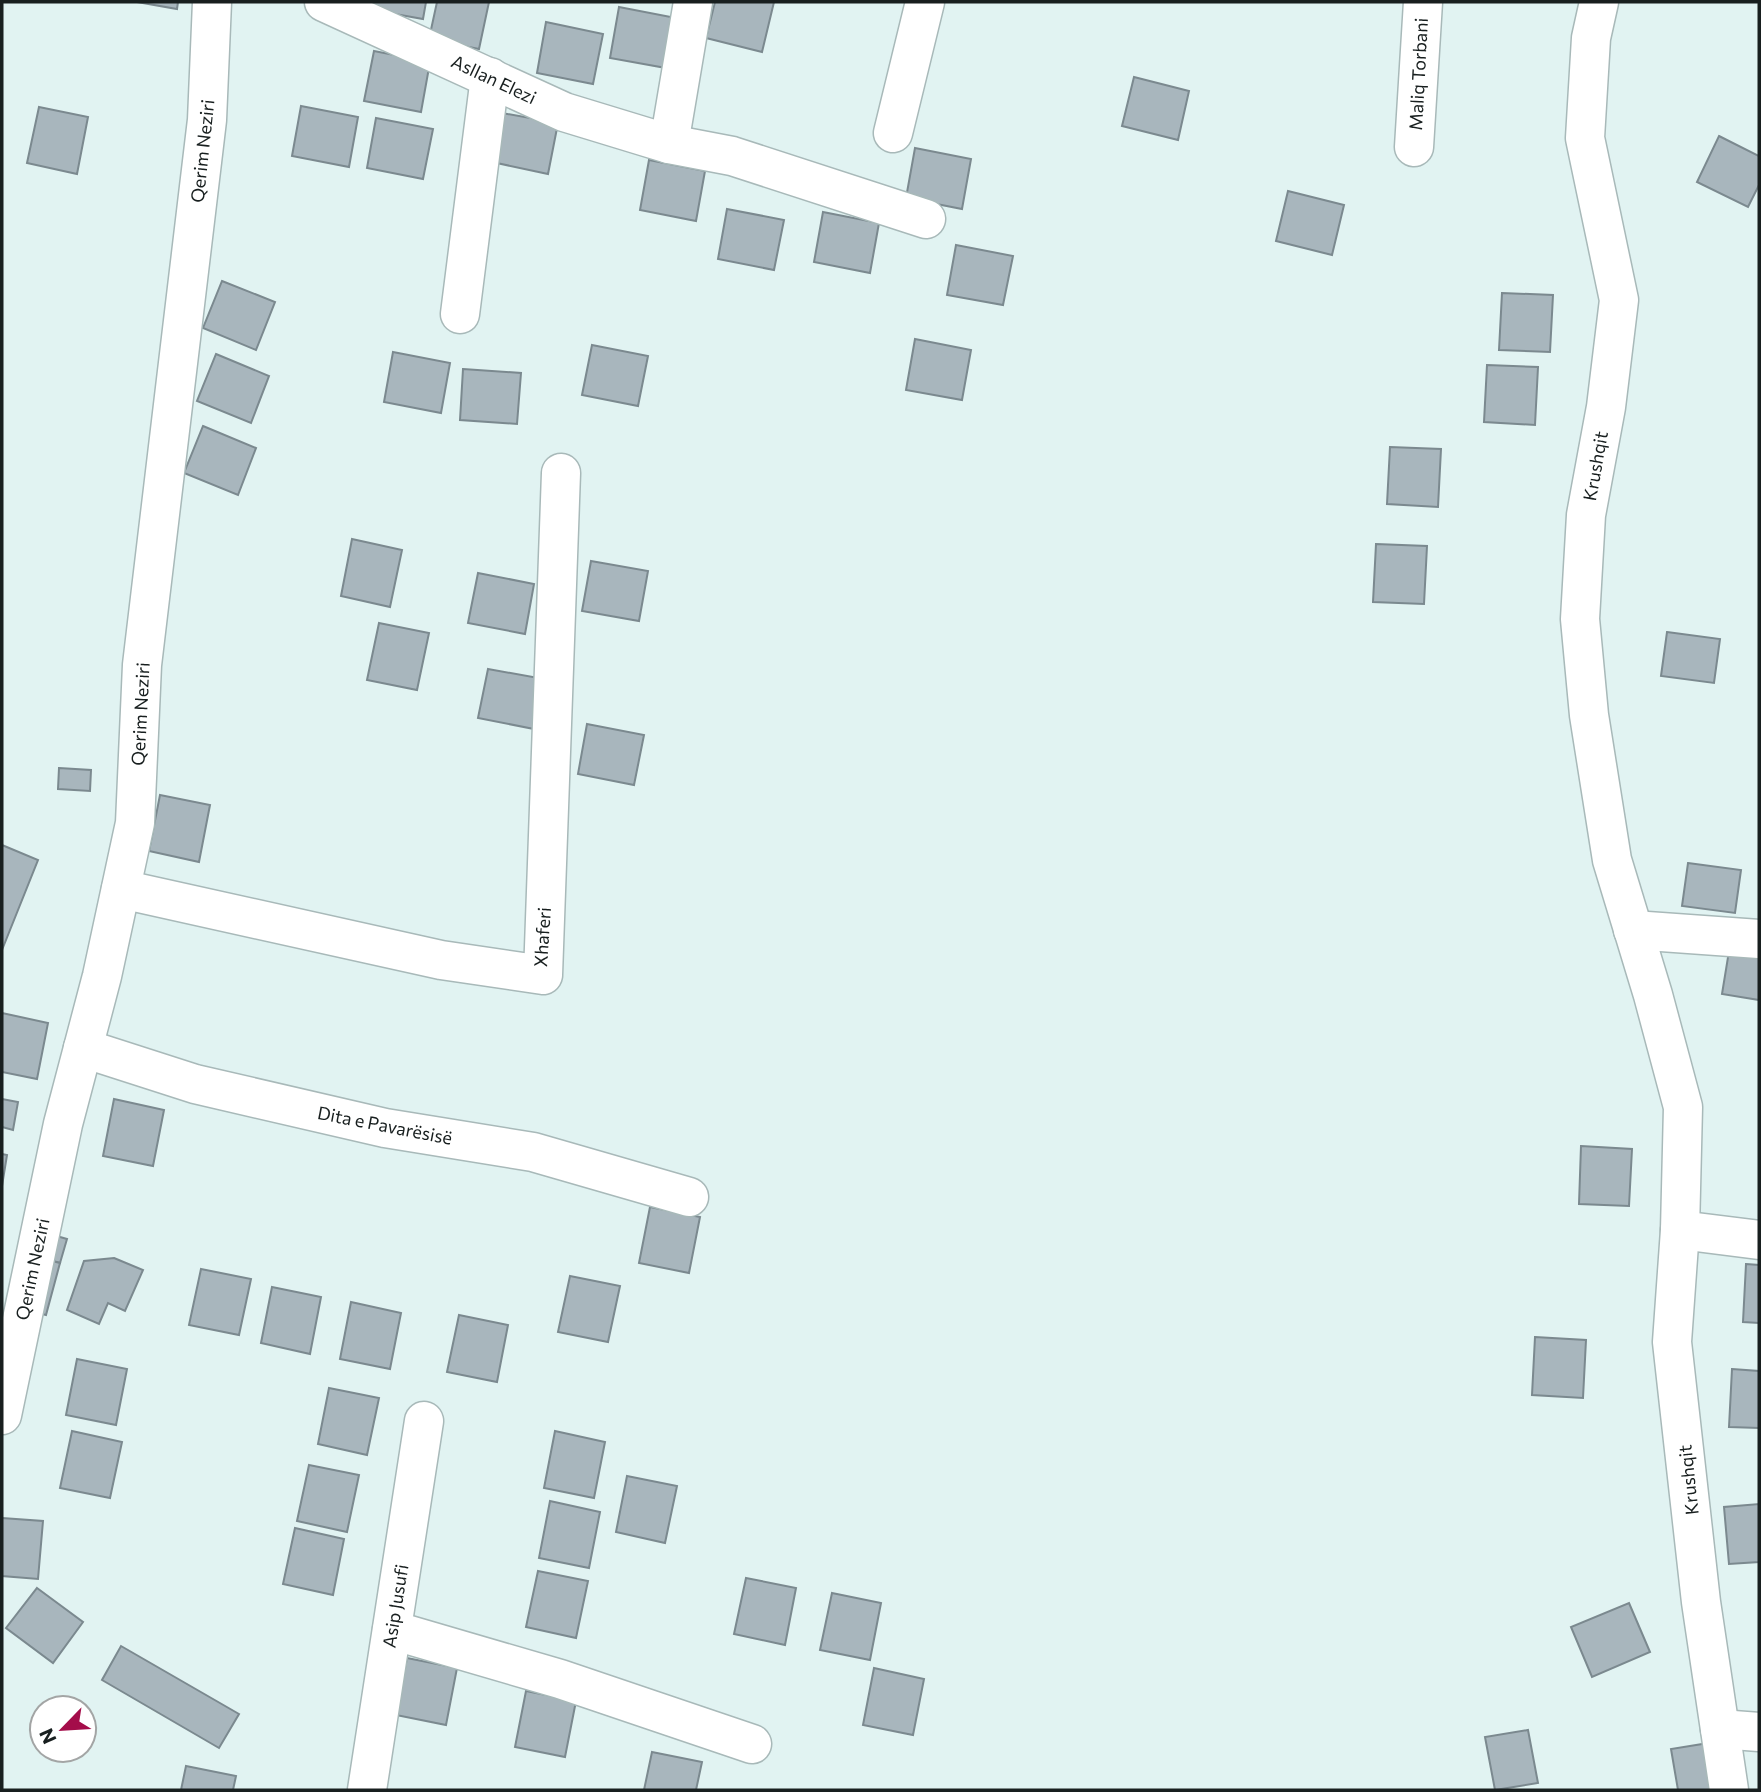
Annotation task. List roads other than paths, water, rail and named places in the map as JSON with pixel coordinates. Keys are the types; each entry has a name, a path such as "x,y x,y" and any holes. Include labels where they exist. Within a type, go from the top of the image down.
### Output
{"street":[{"name":"Qerim Neziri","path":"2,1415 15,1283 63,1124 102,976 135,823 142,665 206,120 212,2"},
{"name":"Asllan Elezi","path":"324,2 564,112 669,144 732,156 926,219"},
{"path":"669,144 693,2"},
{"path":"894,133 925,2"},
{"name":"Maliq Torbani","path":"1414,146 1423,2"},
{"name":"Krushqit","path":"1599,2 1591,38 1585,138 1619,300 1605,407 1586,515 1580,619 1589,715 1612,860 1683,1107 1680,1230 1672,1342 1701,1602 1729,1790"},
{"path":"460,314 490,77"},
{"name":"Xhaferi","path":"121,889 441,960 542,975 561,473"},
{"path":"1633,930 1759,939"},
{"name":"Dita e Pavarësisë","path":"83,1048 195,1084 385,1128 533,1152 689,1196"},
{"path":"1680,1230 1759,1240"},
{"name":"Asip Jusufi","path":"367,1790 424,1421"},
{"path":"392,1630 560,1679 752,1744"},
{"path":"1720,1729 1759,1732"}]}
